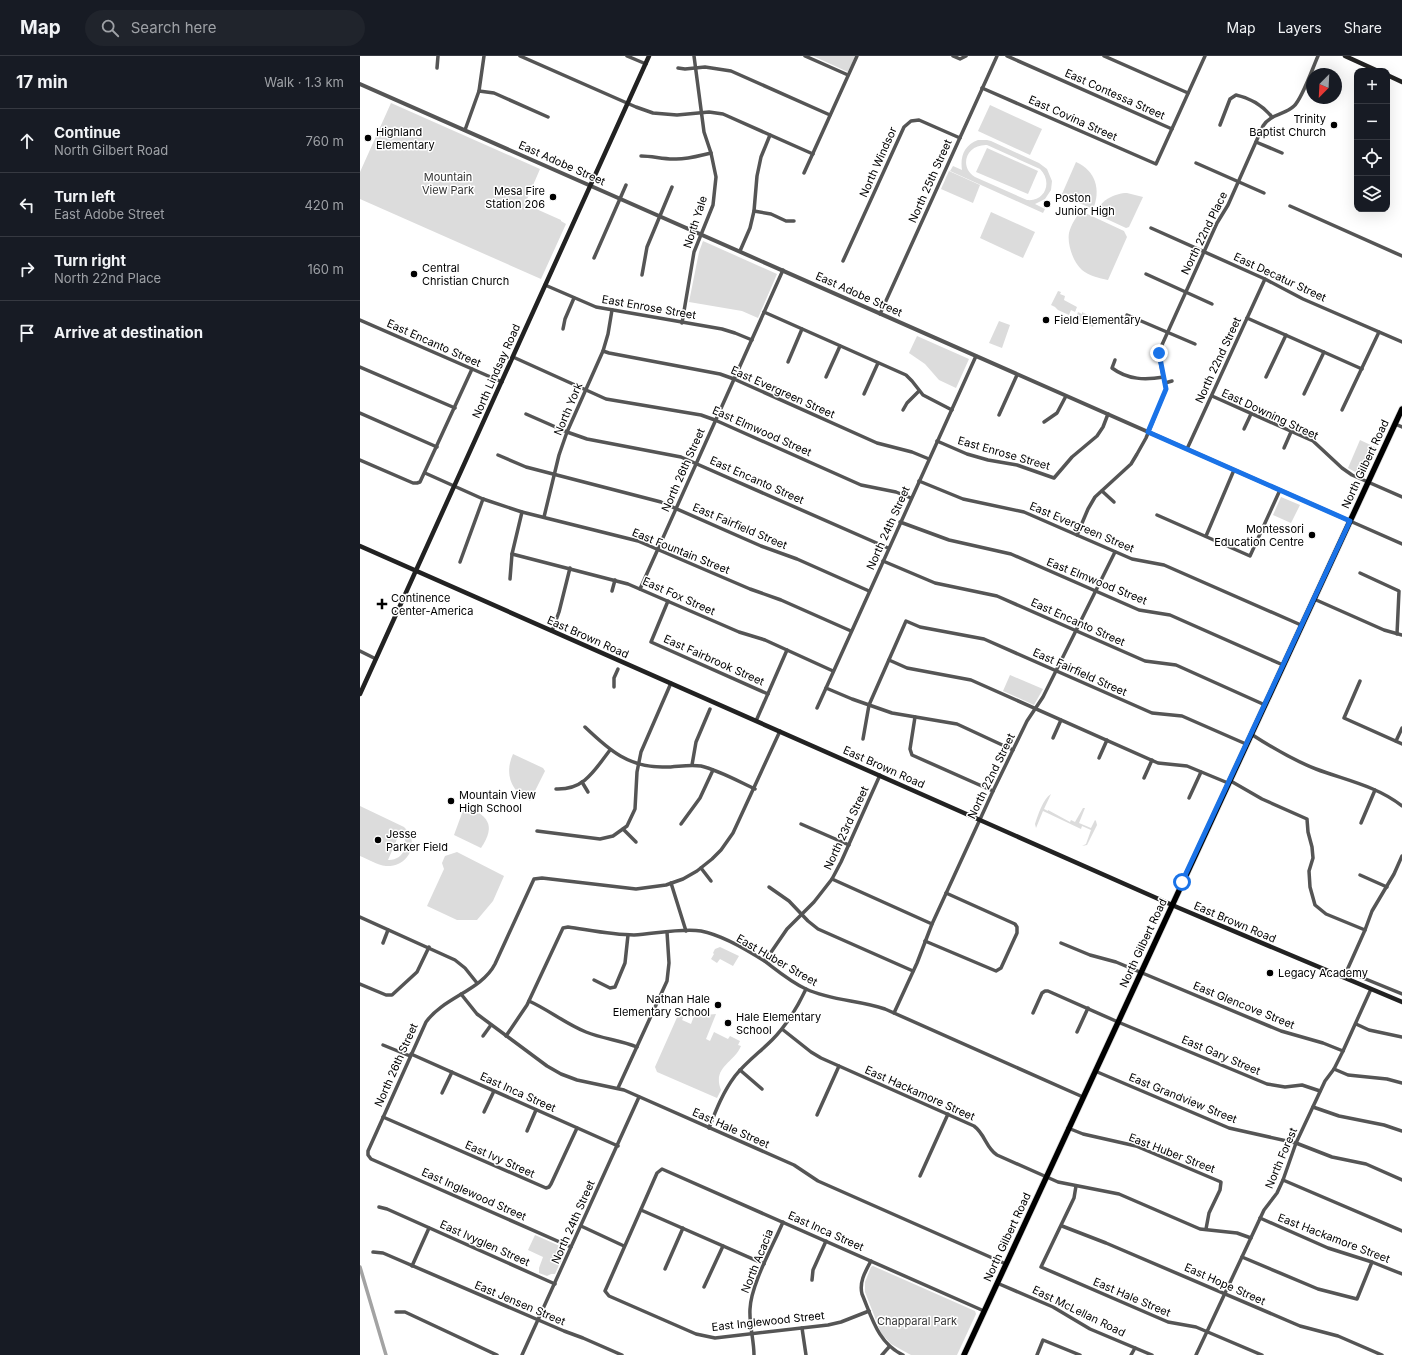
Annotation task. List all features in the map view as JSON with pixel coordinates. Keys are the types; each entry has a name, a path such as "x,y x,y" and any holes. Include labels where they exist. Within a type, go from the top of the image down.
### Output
{"main road":[{"name":"North Lindsay Road","path":"360,694 649,56"},
{"path":"1345,56 1371,68"},
{"path":"1390,76 1402,82"},
{"name":"North Gilbert Road","path":"964,1355 1402,409"},
{"name":"East Brown Road","path":"360,546 1172,904 1402,1002"}],"street":[{"path":"437,68 438,56"},
{"path":"465,130 480,91 484,56"},
{"path":"520,56 653,113 677,115 709,112 723,114 812,154"},
{"path":"627,56 646,64"},
{"name":"North Yale","path":"682,322 693,258 713,205 716,177 711,153 704,132 694,56"},
{"path":"805,56 848,75"},
{"path":"804,173 857,56"},
{"path":"952,56 964,57"},
{"name":"North 25th Street","path":"880,314 997,56"},
{"name":"East Contessa Street","path":"1007,56 1172,129"},
{"path":"1104,56 1188,93"},
{"path":"1172,129 1204,56"},
{"name":"North 22nd Place","path":"1148,432 1166,389 1159,353 1167,332 1265,123 1272,117 1295,109 1318,56"},
{"path":"678,68 705,67 732,71 830,114"},
{"name":"East Adobe Street","path":"360,84 1350,521"},
{"name":"East Covina Street","path":"982,88 1156,164 1172,129"},
{"path":"480,91 494,93 548,117"},
{"path":"1220,124 1230,99 1236,95 1259,105 1272,117"},
{"name":"North Windsor","path":"844,261 904,127 911,121 919,120 960,138"},
{"path":"740,251 750,228 754,211 757,176 770,135"},
{"path":"1256,142 1282,153"},
{"path":"641,156 673,159 694,157 711,153"},
{"path":"1196,162 1264,192"},
{"path":"594,258 626,185"},
{"path":"642,275 647,246 672,187"},
{"path":"1290,206 1402,256"},
{"path":"754,211 771,214 786,221 794,221"},
{"name":"East Decatur Street","path":"1151,228 1402,342"},
{"name":"North 26th Street","path":"640,589 783,270"},
{"path":"1146,274 1212,304"},
{"name":"North 22nd Street","path":"1187,449 1265,279"},
{"name":"East Enrose Street","path":"545,285 588,305 736,332 752,340"},
{"path":"563,330 565,319 574,298"},
{"name":"North York","path":"544,517 559,455 567,432 603,351 608,334 612,310"},
{"path":"764,312 906,375 919,391 928,398 952,410"},
{"path":"1127,315 1195,344"},
{"path":"1247,318 1362,369"},
{"name":"East Encanto Street","path":"360,320 502,382"},
{"path":"788,362 802,329"},
{"path":"1342,410 1379,332"},
{"path":"1266,377 1286,335"},
{"path":"826,377 840,346"},
{"name":"East Evergreen Street","path":"603,351 609,354 720,374 877,443 912,452 928,459"},
{"path":"1304,394 1324,352"},
{"name":"North 24th Street","path":"817,708 928,459 976,356"},
{"name":"East Elmwood Street","path":"513,357 585,390 612,400 701,415 861,485 896,492 911,498"},
{"path":"1115,360 1112,368 1124,375 1142,380 1164,377"},
{"path":"864,394 878,363"},
{"path":"360,367 455,408"},
{"path":"360,460 413,483 418,483 423,479 472,369"},
{"path":"999,415 1018,375"},
{"path":"1165,383 1172,381"},
{"path":"903,410 907,403 919,391"},
{"path":"1044,422 1056,413 1066,396"},
{"name":"East Downing Street","path":"1212,396 1316,443 1345,470 1368,483 1402,497"},
{"path":"360,413 437,447"},
{"name":"East Encanto Street","path":"526,414 586,439 681,457 888,548"},
{"name":"East Enrose Street","path":"937,441 967,454 988,460 1017,465 1054,478 1072,457 1097,436 1103,427 1108,414"},
{"path":"1244,429 1250,414"},
{"path":"1395,424 1402,427"},
{"path":"1077,535 1088,509 1096,497 1131,464 1141,448 1148,432"},
{"path":"1284,448 1291,432"},
{"name":"East Fairfield Street","path":"498,455 526,467 661,502 869,591"},
{"path":"1206,536 1234,470"},
{"path":"425,473 454,486"},
{"name":"East Evergreen Street","path":"919,481 963,499 1024,512 1132,559 1164,565 1301,625"},
{"name":"East Fountain Street","path":"454,486 483,499 522,512 638,541 750,589 781,600 851,631"},
{"path":"1157,515 1250,556 1280,490"},
{"path":"1102,491 1114,502"},
{"path":"460,562 483,499"},
{"path":"510,580 512,554 522,512"},
{"path":"1350,521 1402,544"},
{"name":"East Elmwood Street","path":"900,522 949,540 1010,554 1139,610 1170,615 1283,665"},
{"name":"North 22nd Street","path":"894,1013 932,924 993,791 1027,721 1044,697 1116,552"},
{"name":"East Fox Street","path":"512,554 615,580 640,589 739,632 765,640 833,671"},
{"name":"East Encanto Street","path":"883,561 935,583 997,596 1145,661 1176,665 1265,704"},
{"path":"552,631 558,616 570,568"},
{"path":"1360,573 1399,591 1397,634"},
{"path":"612,591 615,580"},
{"path":"1314,599 1384,630 1402,635"},
{"name":"East Fairbrook Street","path":"668,601 651,642 768,694"},
{"name":"East Fairfield Street","path":"889,660 906,621 920,627 984,639 1152,713 1182,716 1246,744"},
{"path":"756,721 787,650"},
{"path":"360,652 376,659"},
{"path":"863,739 869,705 889,660 907,668 971,680 1158,763 1187,766 1229,782 1268,802 1307,819 1308,832 1312,847 1312,858 1309,871 1310,887 1315,905 1326,914 1365,930"},
{"path":"614,686 614,678 618,669"},
{"path":"1360,682 1344,718 1402,744"},
{"path":"537,831 600,839 613,836 623,829 632,818 635,809 638,764 643,745 671,683"},
{"path":"826,688 852,700 892,713 957,724 1013,750"},
{"path":"692,765 696,742 710,709"},
{"path":"915,717 910,749 912,755 993,791"},
{"path":"1053,738 1061,720"},
{"path":"585,727 610,750 623,758 638,764 660,767 692,765 705,767 755,789"},
{"path":"1396,741 1402,728"},
{"path":"686,931 671,883 688,876 701,868 721,850 730,839 755,789 780,731"},
{"path":"1251,734 1301,763 1387,795 1402,806"},
{"path":"1099,758 1107,740"},
{"path":"556,789 567,789 582,782 592,774 610,750"},
{"path":"1144,778 1152,760"},
{"path":"681,824 700,798 713,770"},
{"path":"1189,798 1201,772"},
{"name":"North 23rd Street","path":"765,962 783,934 818,897 832,879 880,775"},
{"path":"582,782 588,792"},
{"path":"1361,823 1375,790"},
{"path":"801,824 849,845"},
{"path":"623,829 636,842"},
{"path":"1344,977 1372,911 1387,887 1402,856"},
{"path":"701,868 711,881"},
{"path":"1360,875 1387,887"},
{"name":"North 26th Street","path":"369,1156 368,1151 422,1029 431,1016 440,1008 488,976 494,967 532,882 536,878 632,889 647,888 671,883"},
{"path":"832,879 932,924"},
{"path":"769,887 789,901 811,924 822,931 913,971"},
{"path":"925,941 992,970 998,971 1002,966 1017,933 1017,927 1013,923 946,893"},
{"path":"360,917 455,960 465,968 477,984"},
{"name":"East Huber Street","path":"529,1001 563,928 568,927 628,935 700,931 716,936 742,948 765,962 784,977 806,989 832,998 875,1006 894,1013 1083,1097"},
{"path":"383,943 388,930"},
{"path":"618,1088 668,976 669,958 667,932"},
{"path":"594,980 610,988 615,987 626,963 628,935"},
{"name":"East Glencove Street","path":"1061,943 1090,955 1113,960 1281,1031 1323,1043 1343,1051"},
{"path":"360,984 386,995 392,995 417,972 429,948"},
{"path":"1346,971 1402,994"},
{"path":"708,1128 725,1091 740,1070 782,1029 793,1013 806,989"},
{"name":"North Forest","path":"1196,1355 1260,1218 1283,1180 1296,1143 1325,1081 1334,1069 1343,1051 1371,989"},
{"name":"East Gary Street","path":"1033,1013 1041,994 1047,991 1267,1084 1286,1087 1302,1085 1320,1091"},
{"name":"East Hale Street","path":"461,994 474,1010 491,1025 543,1063 561,1074 586,1082 618,1088 797,1167 818,1181 1006,1264"},
{"path":"506,1036 529,1001 583,1031 637,1047"},
{"path":"1077,1032 1088,1008"},
{"path":"1356,1024 1369,1030 1402,1038"},
{"path":"483,1036 491,1025"},
{"name":"East Hackamore Street","path":"782,1029 814,1054 948,1114 977,1129 994,1153 1046,1177 1062,1183 1119,1194 1195,1227 1237,1233 1251,1238"},
{"name":"East Inca Street","path":"383,1044 452,1072 618,1146"},
{"path":"817,1115 839,1066"},
{"path":"1334,1069 1348,1075 1387,1079 1402,1084"},
{"path":"740,1070 762,1089"},
{"name":"East Grandview Street","path":"1095,1071 1229,1128 1296,1143 1332,1156 1366,1164 1402,1180"},
{"path":"442,1093 452,1072"},
{"path":"484,1112 494,1091"},
{"name":"North 24th Street","path":"522,1355 639,1097"},
{"path":"1313,1107 1339,1116 1384,1125 1402,1131"},
{"path":"527,1131 536,1110"},
{"path":"920,1176 948,1114"},
{"name":"East Ivy Street","path":"383,1117 546,1188 552,1184 577,1128"},
{"name":"East Huber Street","path":"1068,1128 1083,1134 1136,1146 1221,1182 1220,1190 1209,1213 1206,1229"},
{"path":"366,1161 369,1156"},
{"name":"East Inglewood Street","path":"369,1156 571,1247"},
{"name":"East Inca Street","path":"641,1210 658,1173 660,1170 665,1170 984,1311"},
{"path":"1283,1180 1402,1231"},
{"path":"1062,1226 1074,1198 1076,1186"},
{"name":"East Ivyglen Street","path":"379,1207 385,1208 555,1284"},
{"path":"581,1226 624,1246 641,1210 764,1264"},
{"name":"East Hackamore Street","path":"1260,1218 1328,1248 1372,1262 1402,1274"},
{"name":"North Acacia","path":"754,1355 750,1303 755,1286 783,1222"},
{"name":"East Hale Street","path":"1062,1226 1041,1267 1168,1322 1196,1327 1262,1355"},
{"name":"East Hope Street","path":"1062,1226 1113,1246 1300,1326 1338,1336 1382,1355"},
{"path":"412,1266 429,1228"},
{"path":"665,1269 683,1228"},
{"path":"812,1280 813,1270 826,1241"},
{"name":"East Inglewood Street","path":"624,1246 605,1288 605,1293 700,1335 720,1338 802,1328 841,1322 869,1311"},
{"path":"704,1287 723,1246"},
{"name":"East Jensen Street","path":"373,1252 383,1253 564,1332 583,1338 622,1355"},
{"path":"1242,1257 1318,1289 1357,1299 1372,1262"},
{"path":"871,1261 864,1276 861,1287 862,1294 878,1333 889,1347 903,1355"},
{"name":"East McLellan Road","path":"997,1282 1049,1305 1090,1329 1152,1355"},
{"path":"396,1312 405,1312 497,1355"},
{"path":"802,1328 806,1355"},
{"path":"1037,1355 1044,1340 1080,1355"},
{"path":"882,1355 889,1347"},
{"path":"1131,1355 1135,1348"}],"green space":[{"path":"813,56 855,56 848,72"},
{"name":"Mountain View Park","path":"391,103 540,169 525,204 561,220 566,224 541,279 360,199 360,172"},
{"path":"990,105 1042,129 1030,155 978,131"},
{"path":"978,140 991,141 1039,163 1047,169 1052,181 1051,190 1045,199 1035,204 1045,209 1043,213 950,171 953,166 962,170 962,156 966,148","holes":["987,145 1040,169 1046,180 1045,190 1038,198 1027,200 975,177 970,172 966,162 967,156 974,148"]},
{"path":"987,148 1038,171 1028,194 976,172"},
{"path":"1076,162 1088,170 1095,182 1097,195 1093,209 1063,196 1062,194"},
{"path":"949,171 980,185 973,203 941,189"},
{"path":"1127,193 1143,197 1129,227 1126,228 1098,215 1098,210 1103,202 1112,196"},
{"path":"1081,211 1124,231 1127,237 1108,280 1088,274 1082,270 1071,253 1069,233 1074,221"},
{"path":"991,212 1035,232 1023,258 980,238"},
{"path":"703,241 777,274 758,318 742,311 689,302 699,252"},
{"path":"1058,291 1061,292 1060,294 1065,296 1064,300 1077,307 1075,312 1071,310 1069,315 1051,305"},
{"path":"1078,312 1082,314 1082,312 1096,319 1093,327 1079,321 1076,318"},
{"path":"999,321 1010,325 1002,348 989,343"},
{"path":"917,336 969,359 956,388 939,380 925,364 909,353"},
{"path":"1360,440 1377,448 1364,477 1348,468"},
{"path":"1281,497 1300,505 1291,523 1273,515"},
{"path":"1010,675 1043,689 1034,705 1003,691"},
{"path":"513,754 543,768 545,771 530,801 518,793 511,782 509,769"},
{"path":"1051,794 1044,809 1070,822 1071,820 1075,822 1083,808 1085,808 1079,823 1091,828 1095,820 1096,821 1097,825 1087,845 1082,846 1086,844 1091,830 1082,826 1081,829 1043,811 1036,828 1035,824 1041,808 1048,796"},
{"path":"465,805 484,817 489,827 486,840 481,848 454,835"},
{"name":"Jesse Parker Field","path":"360,806 404,827 411,837 412,843 409,853 406,858 398,864 386,866 360,856","holes":["400,832 404,836 405,846 402,854 398,858 388,860"]},
{"path":"457,852 504,876 493,901 477,920 457,920 427,906 444,869 442,863 445,856"},
{"path":"720,947 739,956 733,966 720,959 717,963 711,959 715,949"},
{"path":"679,1013 684,1016 682,1020 691,1024 694,1016 716,1014 706,1039 710,1041 714,1032 728,1039 730,1036 740,1041 738,1045 741,1046 738,1052 725,1066 719,1076 721,1090 717,1098 657,1072 655,1067"},
{"path":"535,1235 562,1247 564,1254 555,1274 547,1276 539,1273 539,1268 543,1257 528,1250"},
{"name":"Chapparal Park","path":"873,1266 975,1311 976,1314 957,1355 911,1355 891,1344 881,1333 865,1292 865,1282 871,1267"}],"waterway":[{"path":"360,1267 386,1355"}],"place":[{"name":"Trinity Baptist Church","path":"1334,125"},
{"name":"Highland Elementary","path":"368,138"},
{"name":"Mesa Fire Station 206","path":"553,197"},
{"name":"Poston Junior High","path":"1047,204"},
{"name":"Central Christian Church","path":"414,274"},
{"name":"Field Elementary","path":"1046,320"},
{"name":"Montessori Education Centre","path":"1312,535"},
{"name":"Continence Center-America","path":"382,604"},
{"name":"Mountain View High School","path":"451,801"},
{"name":"Jesse Parker Field","path":"378,840"},
{"name":"Legacy Academy","path":"1270,973"},
{"name":"Nathan Hale Elementary School","path":"718,1005"},
{"name":"Hale Elementary School","path":"728,1023"}],"route":[{"path":"1159,353 1166,389 1148,432 1350,521 1182,882"}]}
